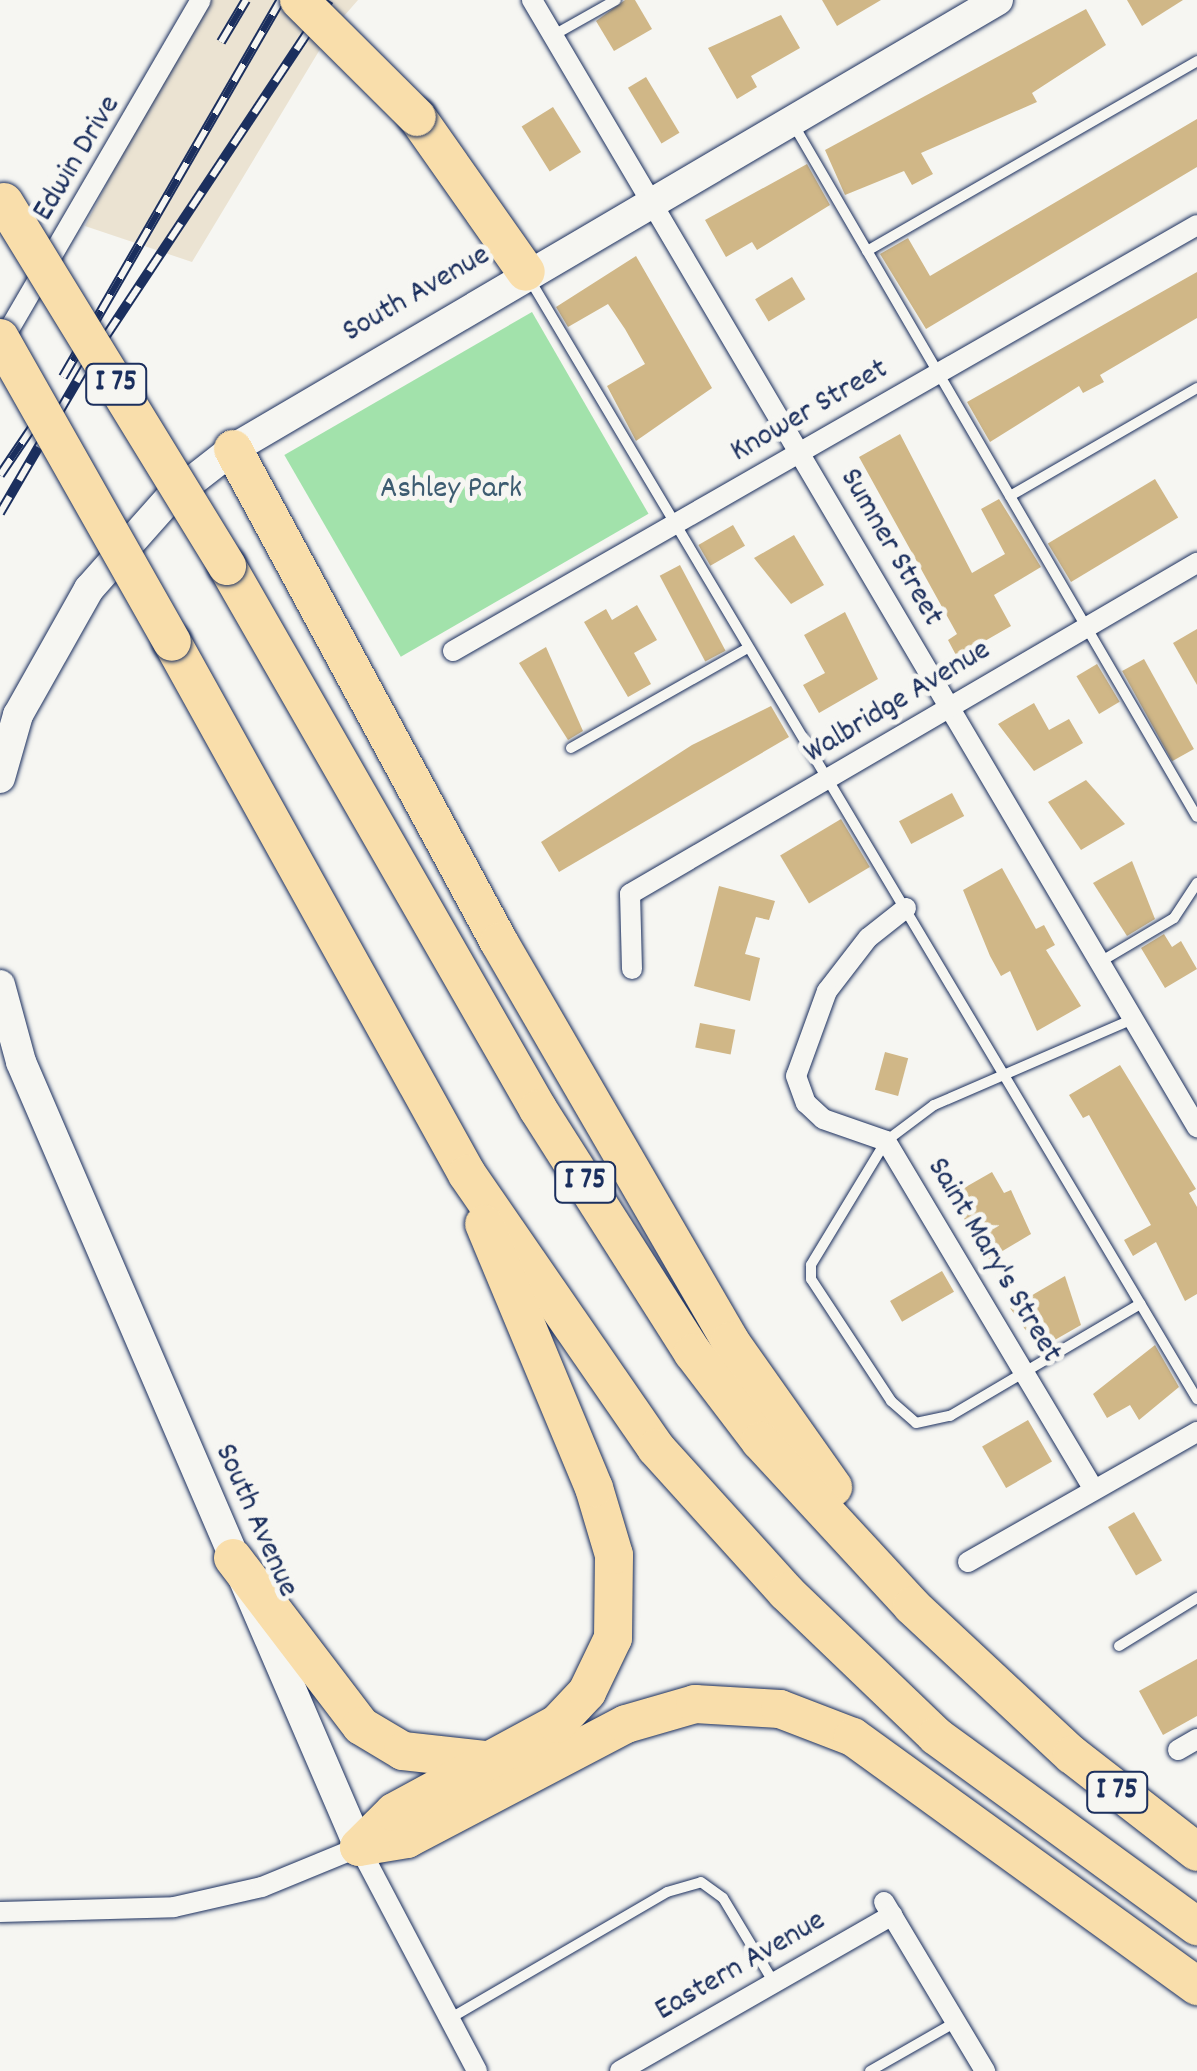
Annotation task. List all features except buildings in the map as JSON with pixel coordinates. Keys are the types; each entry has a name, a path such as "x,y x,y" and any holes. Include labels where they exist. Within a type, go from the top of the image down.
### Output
{"highway":[{"path":"299,0 417,118 526,272"},
{"name":"I 75","path":"2,199 227,566 538,1109 693,1352 844,1535 1040,1727 1197,1852"},
{"name":"I 75","path":"0,342 468,1174 656,1448 786,1592 936,1736 1197,1926"},
{"path":"232,449 384,738 730,1341 884,1552 1040,1727"},
{"path":"359,1847 394,1812 557,1724 587,1692 604,1664 618,1606 594,1488 506,1287 468,1174"},
{"path":"233,1558 361,1726 402,1752 492,1760"},
{"path":"359,1847 407,1838 626,1724 695,1704 780,1709 852,1737 1197,1986"}],"street":[{"name":"Edwin Drive","path":"0,342 201,0"},
{"name":"Sumner Street","path":"532,0 1197,1127"},
{"name":"South Avenue","path":"0,778 18,715 88,588 169,500 232,449 648,199 998,0"},
{"name":"Knower Street","path":"454,650 1197,225"},
{"name":"Walbridge Avenue","path":"632,969 630,894 1197,563"},
{"name":"Saint Mary's Street","path":"906,908 868,938 828,991 796,1076 806,1103 823,1118 886,1141 1094,1490"},
{"name":"South Avenue","path":"0,985 21,1062 359,1847 476,2071"},
{"path":"968,1562 1197,1432"},
{"path":"1178,1750 1197,1739"},
{"path":"0,1912 174,1907 262,1886 359,1847"},
{"name":"Eastern Avenue","path":"620,2071 774,1983 888,1909 956,2022"},
{"path":"956,2022 985,2071"}],"lane":[{"path":"553,36 616,0"},
{"path":"867,251 1197,61"},
{"path":"790,118 1197,817"},
{"path":"526,272 744,650 829,778 1197,1399"},
{"path":"1010,496 1197,388"},
{"path":"571,748 744,650"},
{"path":"1099,962 1174,918 1197,883"},
{"path":"1133,1019 934,1105 886,1141 811,1265 811,1279 891,1401 916,1423 934,1424 1022,1368 1140,1304"},
{"path":"1119,1646 1197,1598"},
{"path":"448,2020 667,1892 701,1882 723,1898 774,1983"},
{"path":"870,2071 956,2022"}],"shaded area":[{"path":"201,0 358,0 331,31 192,262 85,226"}],"green space":[{"name":"Ashley Park","path":"532,312 648,514 401,657 284,455"}],"railway":[{"path":"221,42 246,0"},
{"path":"63,377 281,0"},
{"path":"0,513 86,366 329,0"},
{"path":"0,475 42,413"}]}
